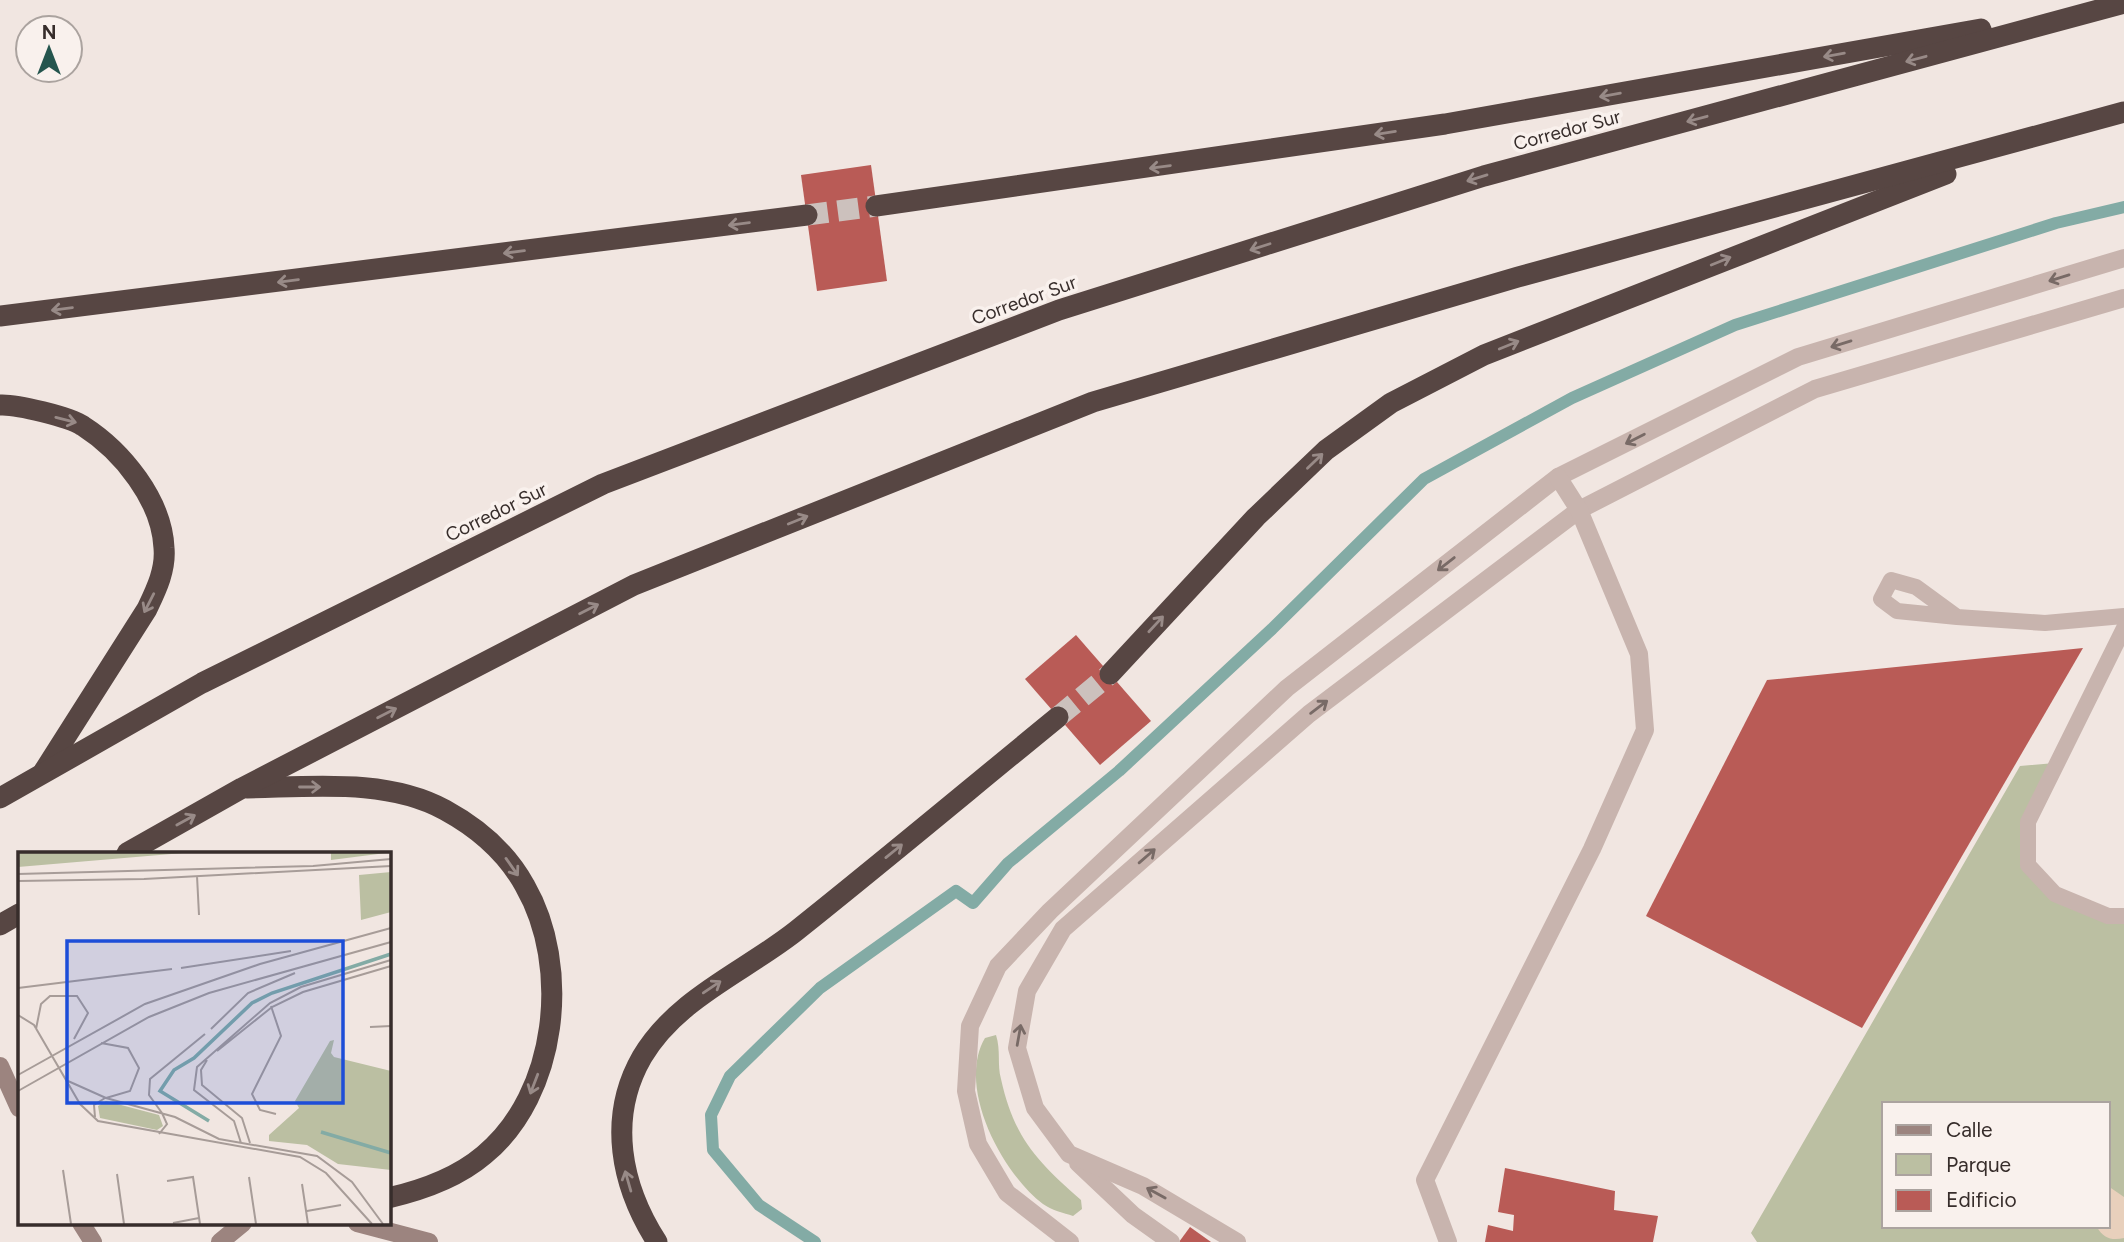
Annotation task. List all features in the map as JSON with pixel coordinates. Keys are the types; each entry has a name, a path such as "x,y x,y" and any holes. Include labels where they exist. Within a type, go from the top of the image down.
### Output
{"highway":[{"path":"876,206 1445,124 2121,4"},
{"name":"Corredor Sur","path":"0,798 202,683 603,484 1059,310 1484,176 2121,4"},
{"path":"129,852 242,789 634,585 1093,402 1518,277 2124,112"},
{"path":"1110,674 1256,517 1326,450 1391,403 1497,349 2054,132"},
{"path":"0,316 807,215"},
{"path":"0,404 80,424 114,449 152,503 161,523 165,550 160,582 146,609 42,774"},
{"path":"657,1242 629,1185 621,1129 631,1081 642,1058 659,1034 700,996 793,933 1058,717"},
{"path":"242,789 376,789 423,800 444,809 485,836 525,885 536,910 546,942 551,1003 545,1045 531,1093 517,1117 485,1155 438,1182 390,1197"},
{"path":"0,925 18,915"}],"main road":[{"path":"8,1075 18,1105"},
{"path":"82,1224 93,1242"},
{"path":"220,1242 242,1224"},
{"path":"361,1224 429,1242"}],"street":[{"path":"1070,1242 1007,1193 978,1144 966,1091 970,1026 998,967 1050,911 1287,688 1558,477 1798,357 2124,258"},
{"path":"1171,1242 1132,1215 1069,1154 1035,1108 1017,1048 1027,991 1063,929 1309,714 1579,510 1815,390 2124,298"},
{"path":"1448,1242 1425,1180 1592,849 1645,730 1639,654 1579,510 1558,477"},
{"path":"1069,1154 1143,1186 1237,1242"}],"lane":[{"path":"1957,617 2045,622 2124,616"},
{"path":"2124,628 2028,822 2028,865 2055,894 2108,916 2124,916"}],"green space":[{"path":"2055,763 2028,822 2028,865 2055,894 2124,916 2124,1242 1757,1242 1751,1233 2020,766"},
{"path":"996,1035 1000,1073 1013,1117 1029,1147 1081,1200 1082,1209 1073,1216 1046,1206 1028,1190 999,1151 988,1128 976,1080 977,1058 985,1038"}],"sand":[{"path":"2110,1187 2124,1197 2124,1238 2108,1238 2098,1228 2110,1228"}],"building":[{"path":"871,165 887,281 817,291 801,175"},
{"path":"1076,635 1151,721 1100,765 1025,679"},
{"path":"2083,648 1862,1028 1646,916 1767,680"},
{"path":"1505,1168 1615,1191 1614,1210 1658,1216 1653,1242 1485,1242 1488,1225 1513,1231 1514,1215 1498,1212"},
{"path":"1190,1227 1211,1242 1179,1242"}],"waterway":[{"path":"815,1242 759,1205 713,1150 711,1115 730,1076 820,988 956,891 973,903 1008,863 1119,771 1272,629 1424,479 1572,398 1735,325 2056,223 2124,207"}],"tunnel":[{"path":"807,215 876,206"},
{"path":"1058,717 1110,674"}]}
